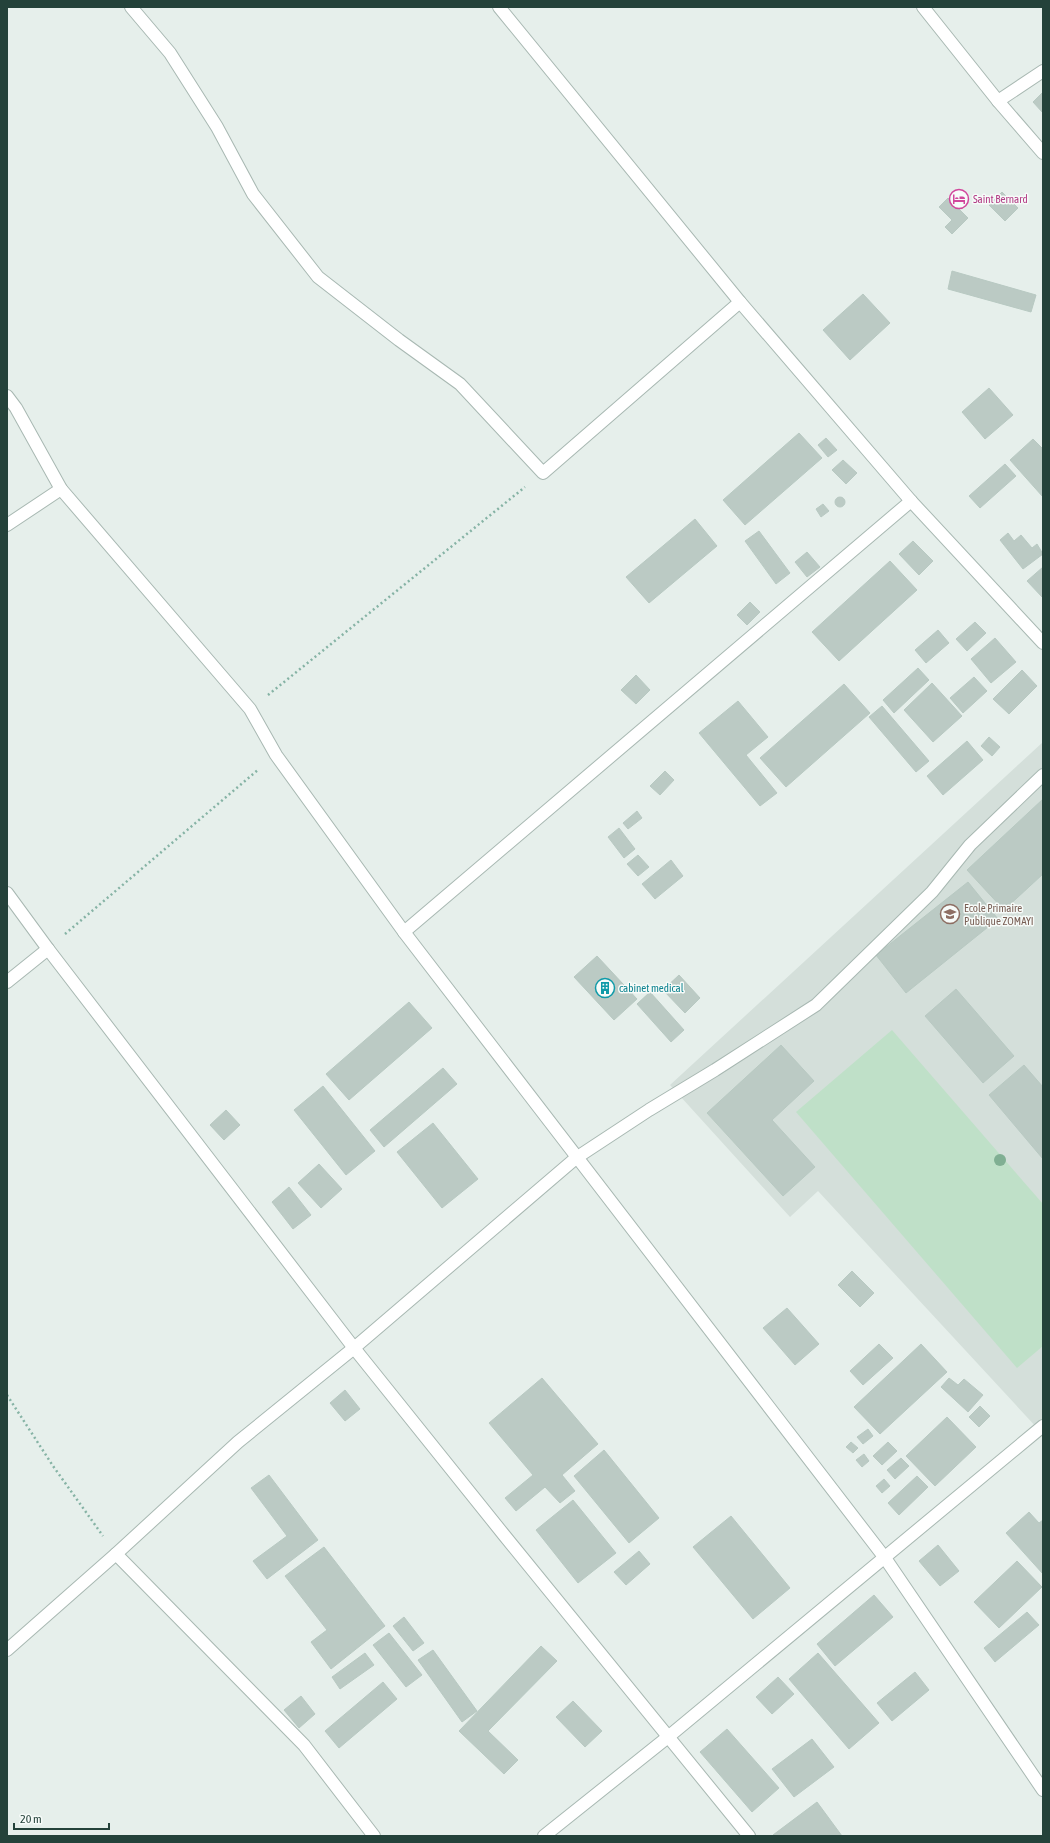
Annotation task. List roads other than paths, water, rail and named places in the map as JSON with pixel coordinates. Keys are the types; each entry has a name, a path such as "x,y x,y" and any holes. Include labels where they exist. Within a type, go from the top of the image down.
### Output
{"street":[{"path":"131,7 170,53 217,126 253,194 318,277 399,340 460,384 543,473 740,302"},
{"path":"499,7 740,302 911,501 1043,643"},
{"path":"923,7 998,101 1043,153"},
{"path":"998,101 1043,70"},
{"path":"7,396 16,408 61,489 250,709 276,755 404,932 576,1158 885,1558 1043,1790"},
{"path":"7,525 61,489"},
{"path":"404,932 911,501"},
{"path":"7,1650 116,1554 238,1442 354,1348 576,1158 648,1110 715,1070 816,1005 932,892 970,845 1043,775"},
{"path":"7,893 48,949 354,1348 748,1836"},
{"path":"7,982 48,949"},
{"path":"544,1836 668,1737 1043,1426"},
{"path":"116,1554 304,1746 374,1836"}],"place":[{"name":"Saint Bernard","path":"959,199"},
{"name":"Ecole Primaire Publique ZOMAYI","path":"950,914"},
{"name":"cabinet medical","path":"605,988"}]}
